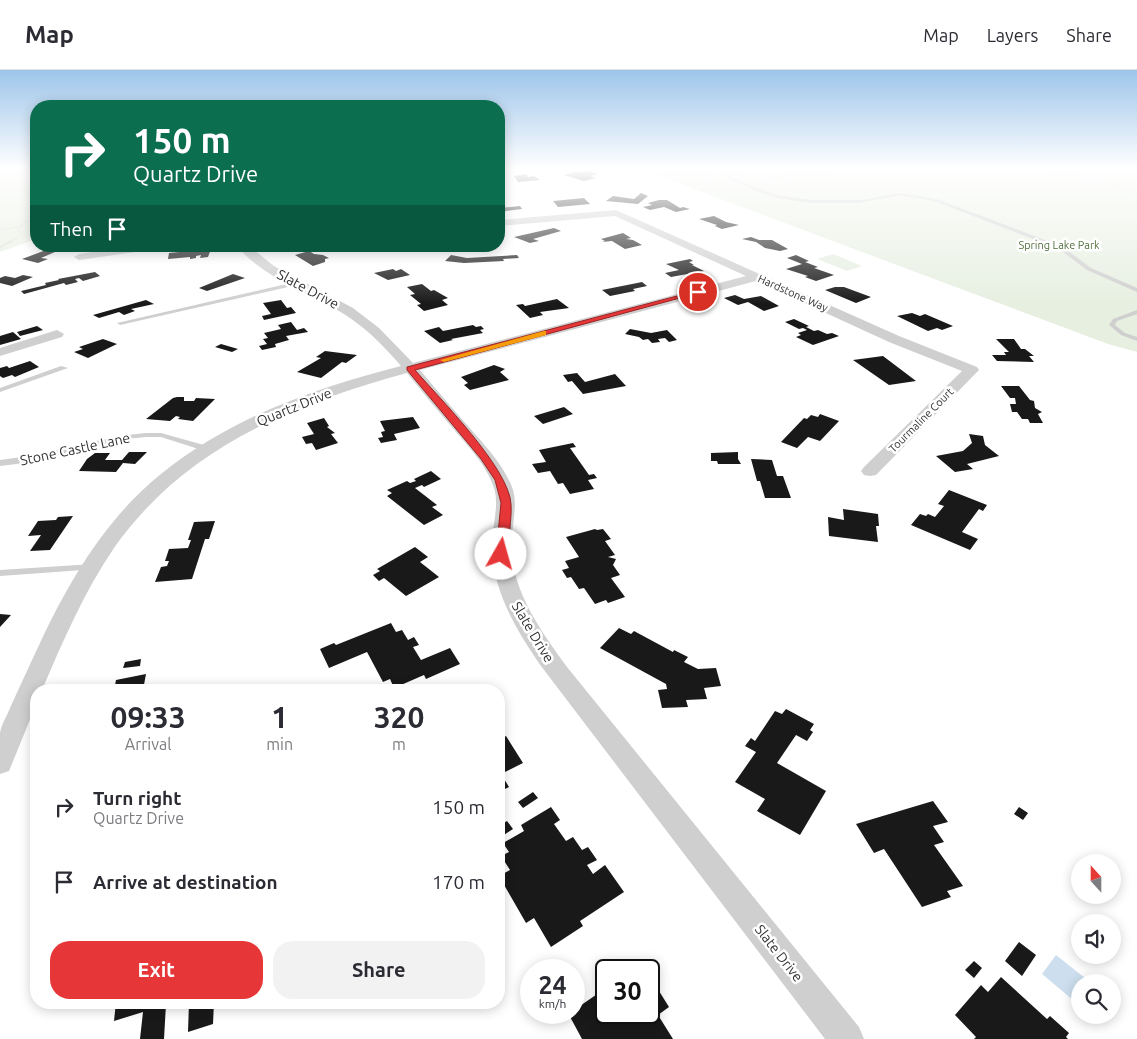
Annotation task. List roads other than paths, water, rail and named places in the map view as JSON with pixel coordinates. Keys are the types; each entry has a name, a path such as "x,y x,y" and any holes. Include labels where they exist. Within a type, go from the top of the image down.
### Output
{"street":[{"name":"Hardstone Way","path":"505,222 602,214"},
{"name":"Hardstone Way","path":"619,214 894,339 972,370"},
{"path":"79,257 114,252"},
{"name":"Slate Drive","path":"249,252 268,268 295,284 338,304 363,321 410,368 485,457 500,480 506,503 501,554 508,584 518,612 536,641 559,673 847,1039"},
{"name":"Quartz Drive","path":"33,684 69,608 111,538 130,514 158,486 188,462 238,430 285,409 357,383 756,277"},
{"path":"0,352 57,334"},
{"name":"Tourmaline Court","path":"870,471 972,370"},
{"name":"Quartz Drive","path":"0,763 30,691"}],"lane":[{"path":"972,214 1061,248 1089,269 1137,290"},
{"path":"120,323 295,284"},
{"path":"1137,312 1115,320 1112,325 1123,334 1137,338"},
{"path":"0,390 64,368"},
{"name":"Stone Castle Lane","path":"0,463 26,460 125,437 146,435 161,435 208,449"},
{"path":"0,573 93,567"}],"water":[{"path":"1056,955 1080,974 1071,974 1071,998 1042,974"}],"park label":[{"name":"Spring Lake Park","path":"1059,245"}]}
